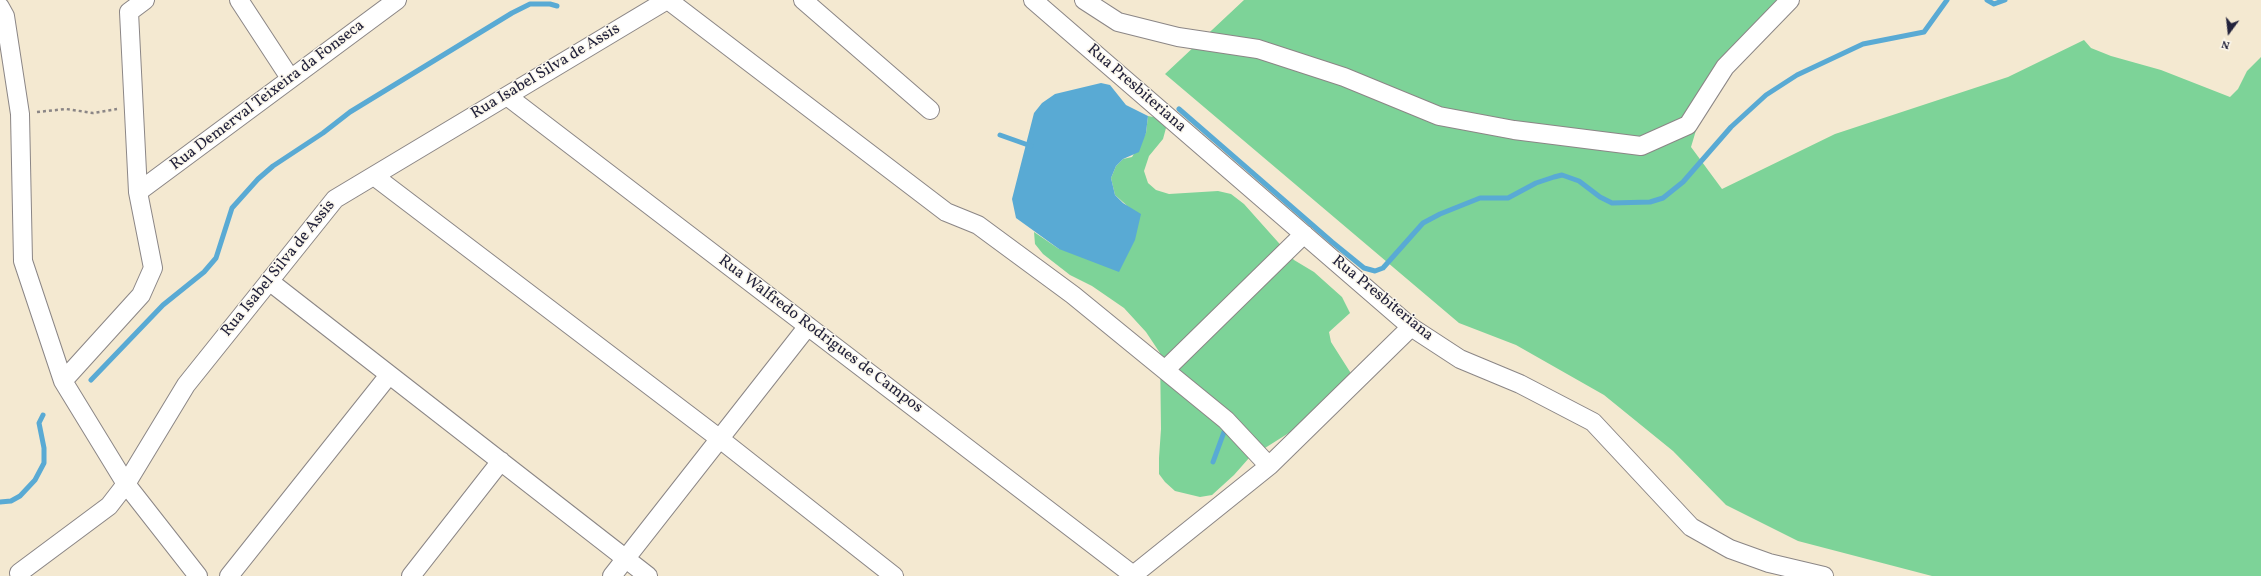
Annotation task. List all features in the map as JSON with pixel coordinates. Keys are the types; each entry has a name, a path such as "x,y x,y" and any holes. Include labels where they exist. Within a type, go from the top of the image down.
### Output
{"street":[{"path":"63,380 141,295 153,268 138,192 129,12 145,0"},
{"path":"239,0 290,78"},
{"name":"Rua Demerval Teixeira da Fonseca","path":"138,192 397,0"},
{"path":"667,0 946,212 978,225 1067,290 1226,420 1269,466"},
{"name":"Rua Isabel Silva de Assis","path":"19,573 109,506 126,484 186,385 335,199 667,0"},
{"path":"803,0 930,110"},
{"name":"Rua Presbiteriana","path":"1033,0 1411,327 1460,359 1520,384 1593,422 1691,527 1730,549 1769,563 1824,576"},
{"path":"1084,0 1118,22 1178,37 1258,49 1344,77 1439,116 1514,130 1641,146 1688,125 1725,67 1790,0"},
{"path":"0,7 5,16 20,114 23,261 63,380 126,484 198,576"},
{"name":"Rua Walfredo Rodrigues de Campos","path":"507,96 1133,576"},
{"path":"374,176 720,439 894,576"},
{"path":"1165,370 1304,234"},
{"path":"269,281 648,576"},
{"path":"612,576 808,326"},
{"path":"1133,576 1269,466 1411,327"},
{"path":"229,576 389,375"},
{"path":"411,576 501,461"}],"path":[{"path":"20,114 66,109 93,113 134,106"}],"green space":[{"path":"1244,0 1796,0 1706,97 1691,147 1722,189 1835,134 2008,77 2084,40 2091,48 2111,56 2161,70 2230,97 2238,89 2247,71 2261,57 2261,576 1932,576 1798,541 1726,505 1673,451 1604,395 1516,345 1459,323 1165,74"},
{"path":"1148,116 1163,119 1166,128 1163,139 1149,156 1144,171 1148,183 1156,190 1169,194 1218,191 1231,194 1244,204 1294,260 1314,272 1342,297 1350,313 1329,332 1331,342 1352,375 1327,409 1249,458 1234,475 1212,495 1200,497 1175,491 1159,474 1161,429 1160,353 1146,332 1124,308 1092,286 1070,275 1043,254 1035,244 1034,232 1059,249 1132,210 1115,195 1111,178 1116,166 1123,159 1132,157 1146,133"}],"water":[{"path":"1101,83 1110,85 1126,105 1148,116 1146,133 1139,152 1123,159 1116,166 1111,178 1115,195 1123,203 1141,214 1135,240 1119,272 1059,249 1016,218 1012,199 1034,113 1042,103 1055,94"}],"waterway":[{"path":"1179,109 1332,242 1364,268 1375,271 1383,268 1423,223 1440,214 1480,198 1508,198 1536,183 1554,177 1562,175 1579,181 1600,197 1612,203 1650,202 1663,198 1683,182 1731,127 1766,95 1797,75 1863,44 1924,32 1947,0"},
{"path":"1987,0 1994,4 2005,0"},
{"path":"91,380 163,305 204,272 216,258 232,208 258,179 273,166 323,133 350,112 512,13 530,4 550,4 557,6"},
{"path":"1000,135 1031,146"},
{"path":"0,502 11,501 20,496 35,480 44,463 44,448 39,423 43,415"},
{"path":"1213,462 1224,432"}]}
